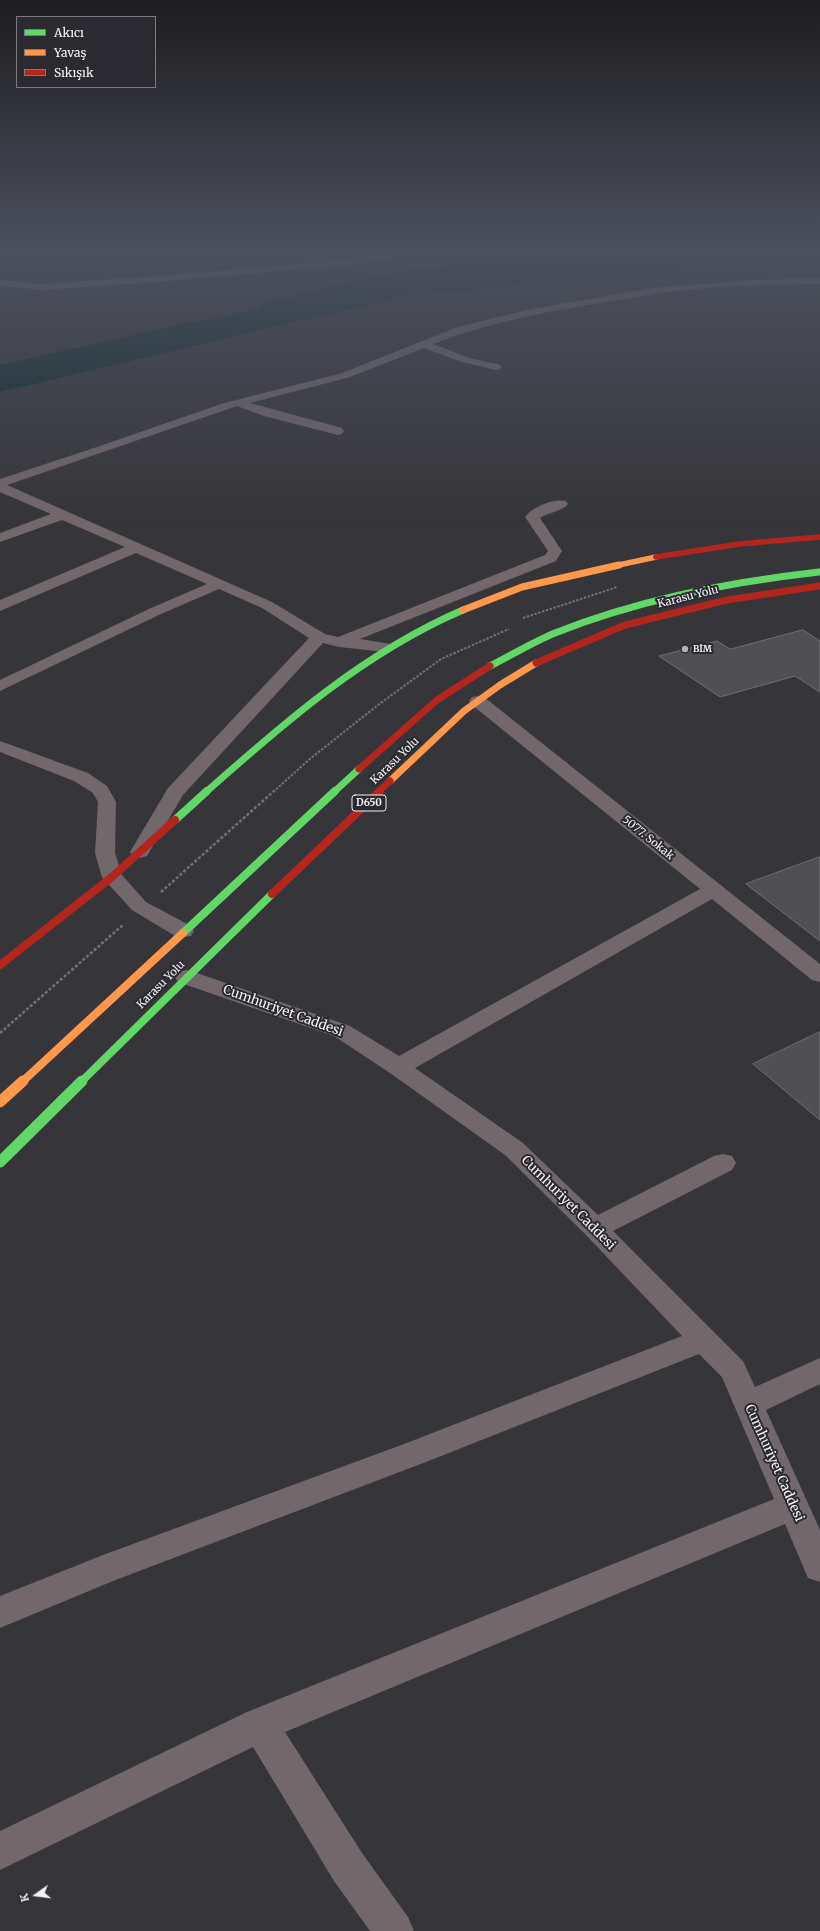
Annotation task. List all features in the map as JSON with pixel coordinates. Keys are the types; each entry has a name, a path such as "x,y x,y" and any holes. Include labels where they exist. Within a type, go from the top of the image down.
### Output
{"main road":[{"path":"0,965 112,878 212,786 316,699 385,647 452,614 522,588 624,563 674,553 739,544 820,537"},
{"name":"Karasu Yolu","path":"0,1102 423,710 473,674 555,633 638,604 699,590 784,575 820,572"},
{"name":"Karasu Yolu","path":"0,1162 186,977 464,711 500,685 538,662 625,625 727,600 820,586"}],"street":[{"path":"0,483 104,449 195,416 346,375 423,344 466,360 496,367"},
{"path":"239,403 268,413 338,431"},
{"path":"0,487 135,548 267,605 319,637 339,642 385,647"},
{"path":"339,642 501,576 551,558 555,551 532,517 542,510 561,504"},
{"path":"0,538 62,515"},
{"path":"0,606 135,548"},
{"path":"0,686 156,611 219,584"},
{"path":"140,852 175,792 319,637"},
{"name":"5077. Sokak","path":"478,701 820,974"},
{"path":"0,746 81,777 104,795 107,802 105,853 112,878 139,906 183,931"},
{"path":"398,1067 713,890"},
{"name":"Cumhuriyet Caddesi","path":"186,977 342,1031 398,1067 514,1150 595,1228 733,1370 820,1567"},
{"path":"595,1228 723,1163"},
{"path":"0,1612 103,1570 415,1453 704,1340"},
{"path":"748,1404 820,1370"},
{"path":"0,1850 260,1725 793,1506"},
{"path":"260,1725 348,1867 394,1931"}],"water":[{"path":"98,343 206,343 0,392 0,365"}],"building":[{"path":"803,630 820,641 820,692 795,676 720,697 659,656 717,641 730,649"},
{"path":"820,857 820,941 746,884"},
{"path":"820,1032 820,1120 753,1064"}],"traffic: fast":[{"path":"490,666 555,633 619,610 719,586 752,580 819,572"},
{"path":"175,820 239,764 343,678 412,634 463,610"},
{"path":"183,933 359,769"},
{"path":"0,1162 186,977 272,894"}],"traffic: slow":[{"path":"463,610 522,587 656,557"},
{"path":"390,781 464,711 500,685 536,663"},
{"path":"0,1102 183,933"}],"traffic: jam":[{"path":"656,557 739,544 820,537"},
{"path":"536,663 625,625 727,600 820,586"},
{"path":"359,769 405,726 437,700 454,687 490,666"},
{"path":"272,894 390,781"},
{"path":"0,965 112,877 175,820"}],"place":[{"name":"BİM","path":"685,649"}]}
